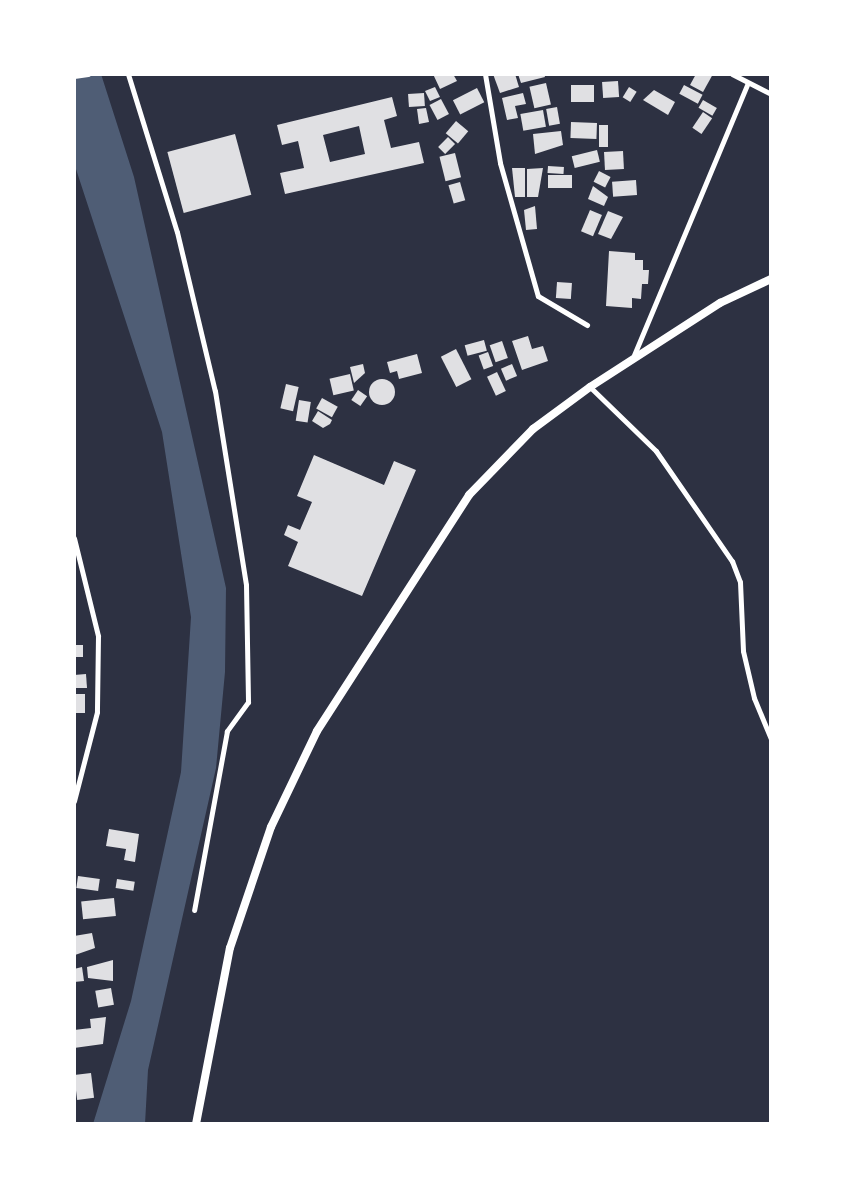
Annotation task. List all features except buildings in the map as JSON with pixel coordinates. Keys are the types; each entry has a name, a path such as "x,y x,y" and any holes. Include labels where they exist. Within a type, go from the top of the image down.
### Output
{"main road":[{"path":"196,1124 230,948 248,883 301,760 469,495 533,429 634,355 771,279"}],"street":[{"path":"74,76 88,74"},
{"path":"128,74 177,232 215,391 246,585 248,702 227,731 194,910"},
{"path":"485,74 500,163 538,296 587,325"},
{"path":"732,74 771,94"},
{"path":"634,355 748,83"},
{"path":"590,387 656,451 732,561 740,582 743,651 754,698 771,739"},
{"path":"74,538 98,636 97,712 74,801"}],"water":[{"path":"74,74 101,74 134,177 226,588 225,672 216,768 148,1070 145,1124 93,1124 131,1001 181,772 191,617 162,432 74,163"}]}
